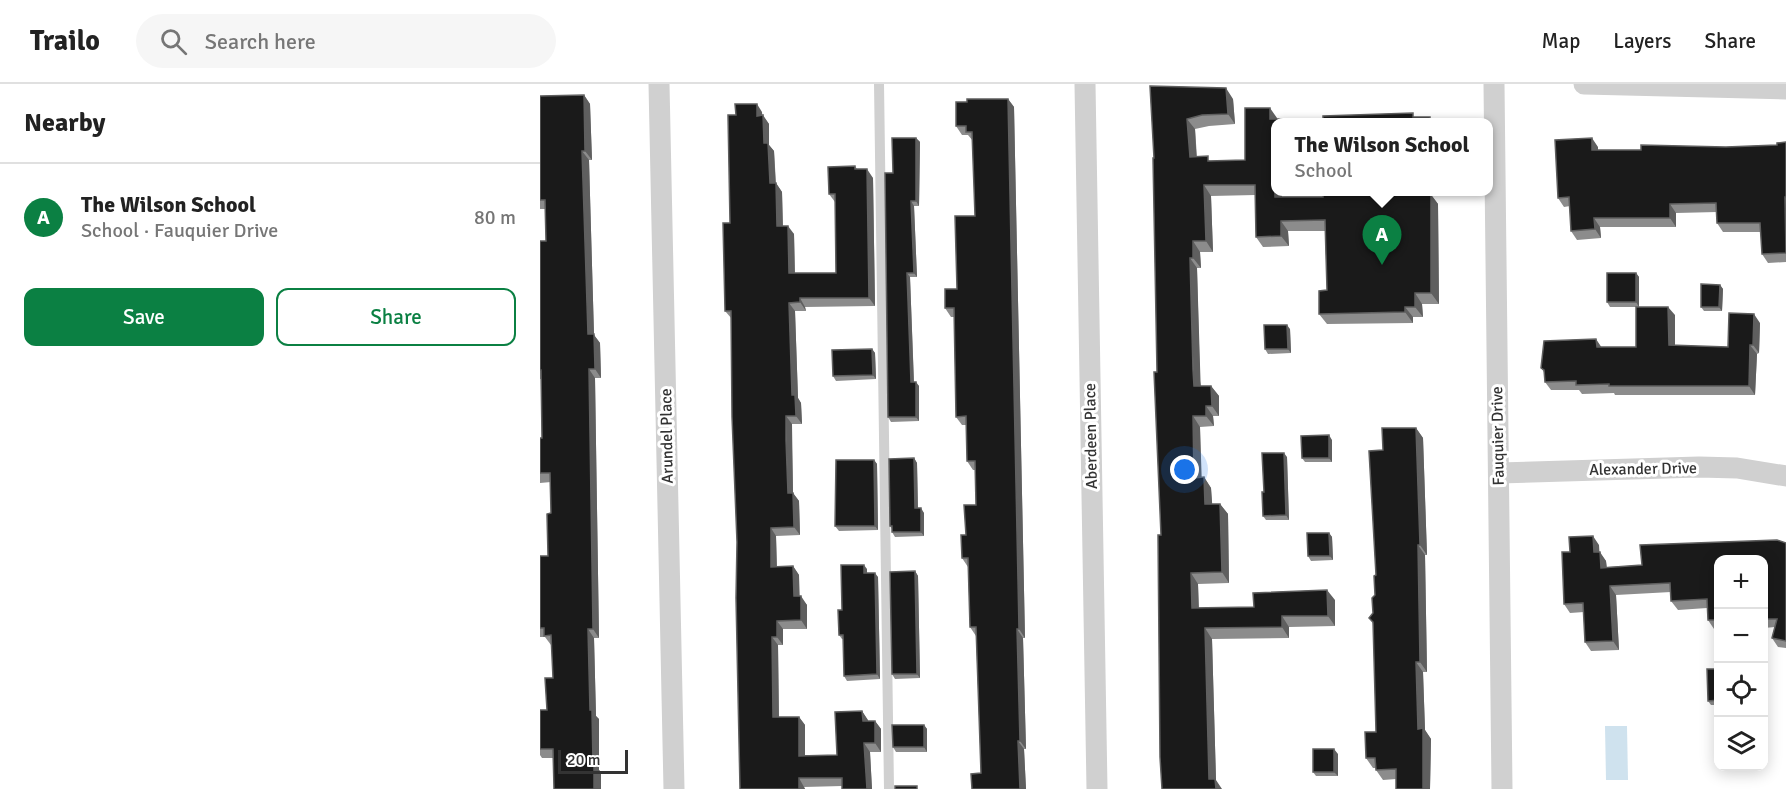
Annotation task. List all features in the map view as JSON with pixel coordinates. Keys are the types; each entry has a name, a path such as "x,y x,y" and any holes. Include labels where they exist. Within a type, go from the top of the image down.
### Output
{"street":[{"name":"Arundel Place","path":"659,84 674,789"},
{"name":"Aberdeen Place","path":"1085,84 1097,789"},
{"name":"Fauquier Drive","path":"1494,84 1502,789"},
{"path":"1584,84 1786,89"},
{"name":"Alexander Drive","path":"1499,473 1699,467 1737,468 1786,476"}],"lane":[{"path":"879,84 889,789"}],"water":[{"path":"1605,726 1627,726 1628,780 1606,780"}],"building":[{"path":"1150,86 1226,88 1228,114 1202,115 1187,119 1190,157 1208,156 1208,161 1245,160 1245,108 1270,108 1271,196 1431,196 1431,293 1415,293 1415,307 1405,307 1405,312 1319,314 1319,291 1327,290 1325,220 1281,221 1281,236 1256,237 1255,185 1204,185 1206,241 1193,241 1193,258 1190,258 1193,370 1194,386 1211,386 1212,406 1206,406 1206,416 1193,416 1194,478 1204,477 1205,504 1220,504 1222,572 1191,573 1192,608 1254,607 1253,593 1327,590 1328,616 1282,616 1282,627 1205,628 1209,779 1215,779 1216,789 1162,789 1158,535 1161,535 1154,372 1157,372 1154,158"},
{"path":"584,95 585,151 582,151 588,334 594,334 595,369 589,369 593,629 588,629 594,789 554,789 553,749 540,749 540,710 547,710 545,678 553,678 551,635 544,636 544,628 540,628 540,556 548,556 547,514 551,513 550,473 540,473 540,438 542,438 540,241 546,241 545,200 540,200 540,96"},
{"path":"967,99 1008,99 1020,789 972,789 971,774 981,773 976,627 970,627 968,558 962,558 961,535 966,535 964,505 976,505 975,461 967,461 966,416 956,417 954,308 945,308 945,289 957,289 955,216 975,216 972,132 966,132 966,126 956,126 956,102 967,102"},
{"path":"735,104 757,104 757,116 763,115 764,143 768,143 770,183 776,183 777,226 788,226 789,273 836,273 835,194 829,194 828,167 855,166 855,169 867,169 869,298 800,298 800,302 789,303 792,395 795,395 796,416 786,416 786,440 788,493 793,493 794,527 771,528 771,567 793,566 794,596 801,596 801,620 777,621 777,637 772,637 773,717 799,717 799,756 837,755 835,712 862,711 863,721 875,721 875,743 864,743 867,789 842,789 842,778 799,778 799,789 740,789 731,311 725,311 723,223 730,223 728,115 736,115"},
{"path":"1413,113 1413,117 1430,117 1323,118 1323,116"},
{"path":"892,138 916,138 916,201 911,201 914,273 907,273 911,382 916,382 916,417 888,417 885,173 893,173"},
{"path":"1592,138 1592,150 1641,150 1641,145 1726,147 1777,145 1777,143 1786,142 1786,253 1762,254 1760,223 1717,223 1716,203 1670,204 1670,218 1594,218 1595,229 1571,231 1569,197 1558,198 1555,140"},
{"path":"1607,273 1636,273 1636,302 1607,302"},
{"path":"1701,284 1720,285 1719,307 1701,307"},
{"path":"1636,307 1668,307 1669,345 1728,347 1729,313 1754,314 1753,345 1750,345 1749,386 1609,386 1609,384 1576,385 1576,381 1545,382 1544,370 1541,368 1544,341 1596,339 1597,347 1636,347"},
{"path":"1264,325 1287,325 1288,349 1265,349"},
{"path":"872,349 873,375 833,376 832,350"},
{"path":"1382,428 1416,428 1420,545 1418,545 1420,662 1416,662 1418,729 1423,728 1423,789 1396,789 1396,769 1376,770 1375,758 1366,758 1365,732 1376,732 1373,622 1369,618 1373,613 1372,598 1375,595 1374,576 1376,575 1369,451 1383,450"},
{"path":"1329,435 1329,458 1302,458 1301,436"},
{"path":"1262,453 1284,453 1286,515 1263,516"},
{"path":"914,458 915,508 921,508 921,532 892,532 889,459"},
{"path":"836,460 874,460 875,526 835,526"},
{"path":"1307,533 1329,533 1330,556 1308,556"},
{"path":"1593,536 1594,552 1600,552 1601,568 1642,565 1640,545 1777,540 1786,543 1786,641 1772,638 1777,619 1768,619 1768,555 1714,555 1714,620 1708,620 1707,599 1671,601 1670,583 1610,586 1613,641 1585,642 1583,603 1564,604 1562,552 1570,552 1569,537"},
{"path":"841,565 864,565 864,573 875,573 877,674 844,676 843,635 839,635 838,610 842,610"},
{"path":"915,571 917,674 892,674 890,572"},
{"path":"1707,669 1714,669 1714,700 1708,701"},
{"path":"892,725 924,725 924,747 893,747"},
{"path":"1313,749 1334,749 1334,772 1313,772"},
{"path":"895,786 917,786 917,789 895,789"}],"place":[{"name":"The Wilson School","path":"1382,265"}]}
